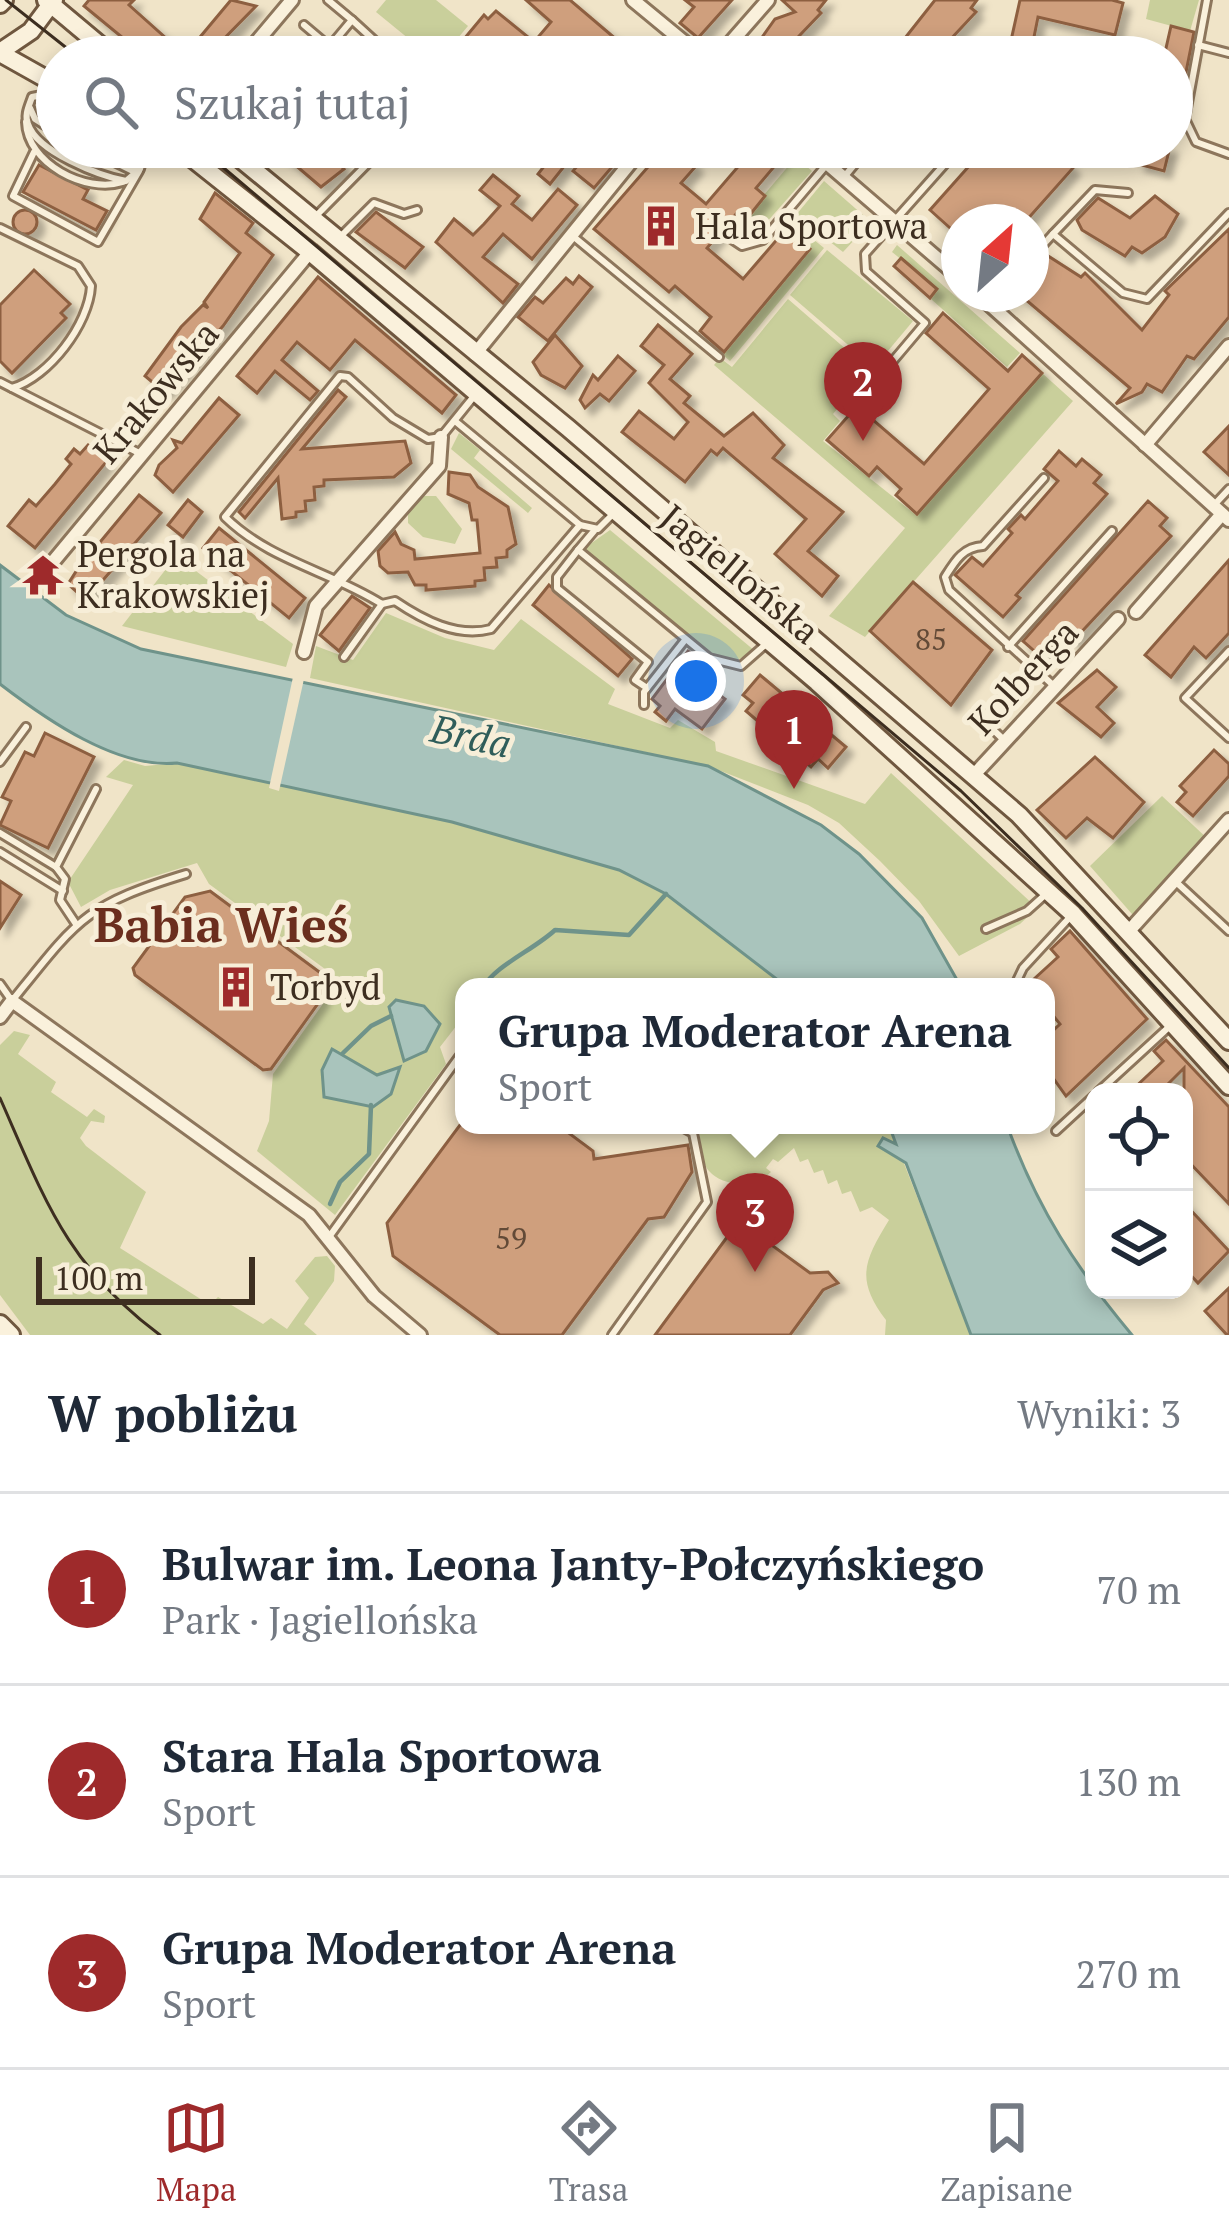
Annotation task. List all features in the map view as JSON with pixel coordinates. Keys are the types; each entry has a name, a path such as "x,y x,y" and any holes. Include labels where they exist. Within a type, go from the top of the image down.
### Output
{"main road":[{"path":"36,75 0,53 31,31 50,2 90,36"},
{"name":"Jagiellońska","path":"204,168 769,641 1049,891 1229,1086"},
{"name":"Jagiellońska","path":"252,168 1042,836 1229,1041"},
{"path":"0,1324 11,1335"}],"street":[{"path":"262,36 292,0"},
{"path":"633,0 677,36"},
{"path":"736,36 768,0"},
{"path":"476,354 626,168"},
{"path":"833,168 941,262"},
{"name":"Krakowska","path":"47,569 310,253"},
{"path":"1004,312 1222,513 1136,611"},
{"path":"1144,446 1229,346"},
{"path":"304,652 316,606 439,466 441,437"},
{"name":"Kolberga","path":"973,776 1118,619"},
{"path":"1129,931 1229,820"},
{"path":"0,1017 12,1001 309,1215 374,1296 420,1335"}],"lane":[{"path":"328,0 372,36"},
{"path":"1193,74 1207,0"},
{"path":"338,36 352,20"},
{"path":"304,25 318,36"},
{"path":"1198,46 1229,52"},
{"path":"36,96 26,121 34,152 13,196 98,242 141,168"},
{"path":"30,105 36,120"},
{"path":"26,121 36,133"},
{"path":"1193,137 1208,149 1229,154"},
{"path":"61,168 88,184 126,181 141,168"},
{"path":"98,168 126,181"},
{"path":"127,168 141,168"},
{"path":"314,219 364,168"},
{"path":"724,234 742,246 763,240 825,168"},
{"path":"844,178 852,168"},
{"path":"865,394 914,340 925,318 866,271 866,254 941,168"},
{"path":"1049,238 1094,190 1128,193"},
{"path":"338,239 367,206 382,203 404,214 416,210"},
{"path":"1053,234 1123,293 1147,298 1210,226 1229,213"},
{"path":"0,228 78,266 91,286 84,318 46,367 12,388"},
{"path":"572,234 719,357"},
{"path":"475,395 441,437 417,436 348,377 340,376 226,510 225,517 247,539 277,558 342,578 382,604 395,602 465,632 491,629 580,525"},
{"path":"0,382 142,455"},
{"path":"454,422 580,525 594,531"},
{"path":"1044,478 983,546 970,546 945,577 949,590 1054,686"},
{"path":"1222,513 1229,489"},
{"path":"615,512 556,577 557,587 648,662 635,680 647,688"},
{"path":"1008,647 1112,531"},
{"path":"578,550 685,640 728,666 752,660 769,641"},
{"path":"344,657 382,604"},
{"path":"644,705 647,688 685,640"},
{"path":"1229,651 1185,698 1229,737"},
{"path":"1005,741 983,720 1013,685"},
{"path":"0,762 26,727"},
{"path":"56,867 96,789"},
{"path":"0,833 56,867 65,879 61,900 76,923"},
{"path":"0,852 62,891"},
{"path":"0,984 12,1001 76,923 113,897 185,874"},
{"path":"1176,882 1229,931"},
{"path":"986,929 1028,910 1049,891"},
{"path":"1018,978 1073,914"},
{"path":"1108,1083 1173,1023"},
{"path":"328,1238 455,1062"},
{"path":"1056,1131 1085,1104"},
{"path":"612,1335 707,1202 693,1134"}],"green space":[{"path":"386,0 436,0 468,26 460,36 405,36 376,12"},
{"path":"1150,0 1199,0 1190,31 1146,19"},
{"path":"787,168 812,171 759,231 735,229"},
{"path":"824,181 871,222 843,252 796,215"},
{"path":"790,220 824,248 730,361 723,355 811,249 785,227"},
{"path":"897,245 941,284 941,308 931,299 938,289 892,252"},
{"path":"827,250 913,321 877,364 868,362 790,295"},
{"path":"788,299 870,370 833,414 840,421 823,441 916,515 1042,373 1073,401 865,637 829,616 905,528 714,365 720,358 732,367"},
{"path":"946,312 973,312 1020,353 1007,367"},
{"path":"459,433 480,450 474,458 532,508 528,513 451,449"},
{"path":"423,496 436,496 462,529 455,544 423,537 408,523 408,511"},
{"path":"610,530 755,651 729,664 712,657 583,549"},
{"path":"176,556 293,644 286,667 122,626"},
{"path":"386,613 445,638 494,650 521,619 615,689 608,704 670,728 678,720 715,742 716,751 865,804 891,773 1037,908 1020,924 959,956 919,901 880,861 839,823 808,805 708,766 310,678 316,646 353,660"},
{"path":"124,760 145,766 177,763 452,822 619,870 666,894 775,978 455,978 455,1028 440,1047 446,1064 335,1215 257,1151 269,1121 273,1074 325,1001 325,969 209,884 197,863 110,890 81,907 68,882 133,785 106,777"},
{"path":"1162,796 1210,841 1139,922 1090,866"},
{"path":"14,1031 30,1035 18,1054 56,1082 51,1092 87,1117 94,1109 105,1116 104,1123 91,1121 80,1138 86,1146 146,1192 120,1248 210,1305 218,1297 263,1324 271,1318 287,1329 309,1298 295,1281 315,1257 327,1256 335,1266 334,1281 304,1324 317,1335 30,1335 0,1295 0,1045"},
{"path":"699,1134 893,1134 971,1335 885,1335 886,1320 870,1293 866,1270 889,1220 872,1207 860,1212 851,1191 842,1194 837,1180 828,1184 823,1170 814,1173 808,1159 800,1162 794,1148 778,1162 773,1159 766,1168 771,1172 740,1184 715,1177"}],"water":[{"name":"Brda","path":"0,565 66,615 141,649 708,766 821,825 859,854 922,918 956,978 775,978 666,894 619,870 452,822 177,763 131,758 84,739 0,684"},
{"path":"396,1000 424,1006 440,1024 426,1051 404,1061 389,1007"},
{"path":"332,1049 377,1075 400,1067 391,1094 373,1107 324,1097 322,1070"},
{"path":"892,1134 1011,1134 1031,1183 1085,1274 1085,1299 1103,1299 1132,1335 971,1335 906,1163 878,1146 883,1138 896,1144"}],"pier":[{"path":"293,677 304,679 279,791 269,788"}],"building":[{"path":"89,0 134,0 129,5 164,36 120,36 84,6"},
{"path":"231,0 256,6 227,36 201,36"},
{"path":"526,0 570,0 612,36 539,36 551,22"},
{"path":"685,0 732,0 700,36 680,23 694,7"},
{"path":"782,0 826,0 818,10 821,13 799,36 763,36 775,19 795,12"},
{"path":"935,0 977,0 971,8 976,12 954,36 907,36"},
{"path":"1020,0 1123,3 1115,35 1038,17 1034,36 1012,36"},
{"path":"496,11 527,36 466,36 484,15 488,19"},
{"path":"1171,26 1194,32 1193,37 1169,36"},
{"path":"37,168 45,168 88,190 83,199 107,211 96,230 23,192"},
{"path":"299,168 344,169 321,187"},
{"path":"543,168 563,168 550,184 538,174"},
{"path":"576,168 611,168 594,188 573,171"},
{"path":"647,168 694,168 681,183 706,204 737,168 773,168 756,188 765,196 745,221 736,214 707,248 743,279 786,229 810,249 724,352 700,331 711,317 675,286 669,292 594,229"},
{"path":"967,168 1073,168 1041,204 941,204 941,220 930,210"},
{"path":"493,175 519,196 512,204 532,220 558,189 577,205 532,259 503,234 483,257 518,284 503,303 436,242 454,219 473,235 500,206 480,190"},
{"path":"215,193 253,223 246,233 273,255 223,326 164,392 145,376 181,327 203,305 208,308 204,302 240,253 200,219"},
{"path":"1155,196 1178,214 1165,237 1142,253 1132,247 1125,256 1082,230 1077,220 1098,198 1130,218"},
{"path":"25,210 34,213 34,231 25,234 16,231 13,222 16,213"},
{"path":"376,212 423,247 405,268 356,232"},
{"path":"1229,229 1229,317 1194,359 1187,356 1162,392 1147,384 1142,392 1116,404 1130,388 1040,312 1049,312 1049,257 1081,277 1085,273 1142,330 1169,295 1165,291"},
{"path":"901,258 937,289 930,298 894,266"},
{"path":"34,270 70,304 61,313 66,318 12,373 0,361 0,305"},
{"path":"579,276 592,287 548,341 518,317 535,297 543,303 566,278 573,284"},
{"path":"318,277 456,395 442,413 355,340 330,370 297,342 282,360 318,391 310,400 275,371 257,393 237,376"},
{"path":"943,313 1008,371 1022,355 1042,373 917,514 896,495 901,489 877,467 869,476 827,440 857,406 924,464 989,389 926,333"},
{"path":"658,325 692,354 670,379 690,396 684,403 724,436 753,413 784,445 773,458 843,512 808,551 838,576 822,596 775,554 806,519 723,448 717,455 711,450 685,482 622,432 639,411 674,439 688,422 649,383 664,365 641,346"},
{"path":"555,335 582,366 565,388 541,375 533,362"},
{"path":"618,356 635,371 609,401 600,394 585,408 580,400 593,375 598,380"},
{"path":"338,390 346,397 302,449 405,441 411,463 394,477 324,480 324,486 314,487 315,500 305,501 306,511 282,519 278,478 245,518 239,512"},
{"path":"219,398 239,415 173,492 155,475 159,465 177,448 173,440 182,443"},
{"path":"1229,426 1229,475 1204,452"},
{"path":"88,445 107,461 35,548 8,526 29,500 36,506 55,484 71,464 66,459 74,449 80,454"},
{"path":"1059,451 1076,466 1082,459 1101,475 1094,483 1107,494 1016,595 1020,598 1003,617 955,575 972,557 983,566 1012,533 1008,529 1021,515 1025,519 1058,481 1044,469"},
{"path":"449,472 470,475 478,487 508,507 516,544 507,550 507,557 496,558 497,567 484,568 485,580 475,581 475,586 426,590 426,585 415,585 408,572 388,573 380,566 378,551 395,532 401,544 414,550 415,559 480,553 477,520 472,520 469,503 448,494"},
{"path":"139,495 161,513 91,594 83,586 78,593 68,584"},
{"path":"188,500 202,512 183,537 168,525"},
{"path":"1148,501 1167,518 1160,526 1171,536 1073,641 1062,632 1040,656 1023,641"},
{"path":"219,528 305,598 289,618 203,548"},
{"path":"1229,560 1229,633 1206,658 1194,647 1171,677 1145,655"},
{"path":"913,582 992,650 951,705 870,631"},
{"path":"549,585 632,659 618,676 533,605"},
{"path":"352,596 370,608 339,651 320,635"},
{"path":"688,651 709,666 698,679 725,699 702,729 675,709 666,721 655,712 660,706 652,699"},
{"path":"1097,670 1116,687 1097,707 1114,723 1101,737 1058,703"},
{"path":"760,675 846,747 828,768 818,759 811,767 746,711 753,703 743,695"},
{"path":"45,733 94,757 48,848 0,825 11,801 2,797 25,752 34,756"},
{"path":"1214,750 1229,764 1229,776 1193,816 1177,802 1186,792 1180,786"},
{"path":"1095,757 1144,802 1113,838 1087,818 1066,838 1037,810"},
{"path":"0,881 21,895 0,928"},
{"name":"Torbyd","path":"210,891 322,974 322,998 271,1069 263,1070 135,975 133,968 185,897"},
{"path":"1070,931 1147,1019 1066,1096 1055,1081 1055,1029 1060,1024 1055,1018 1055,978 1035,978 1058,957 1051,949"},
{"path":"1166,1040 1229,1107 1229,1204 1193,1166 1193,1083 1184,1083 1184,1068 1169,1083 1140,1083 1163,1061 1154,1051"},
{"path":"455,1132 570,1134 593,1151 594,1159 688,1145 692,1172 664,1217 648,1219 562,1335 500,1335 393,1256 387,1223"},
{"path":"740,1208 753,1218 755,1233 810,1273 828,1272 838,1283 823,1290 790,1335 655,1335 736,1225"},
{"path":"1193,1213 1229,1251 1198,1283 1193,1278"},
{"path":"1229,1288 1229,1335 1227,1335 1205,1311"}],"waterway":[{"path":"491,978 555,930 629,935 666,894"},
{"path":"343,1053 371,1026 391,1016"},
{"path":"330,1204 340,1182 369,1154 371,1105"}],"tram line":[{"path":"6,0 51,36"},
{"path":"224,168 961,791 1082,908 1229,1068"},
{"path":"0,1098 46,1200 80,1257 128,1309 160,1335"}],"place":[{"name":"Hala Sportowa","path":"661,226"},
{"name":"Stara Hala Sportowa","path":"863,441"},
{"name":"Pergola na Krakowskiej","path":"43,575"},
{"name":"Bulwar im. Leona Janty-Połczyńskiego","path":"794,789"},
{"name":"Torbyd","path":"236,987"},
{"name":"Grupa Moderator Arena","path":"755,1272"}],"district":[{"name":"Babia Wieś","path":"221,925"}]}
